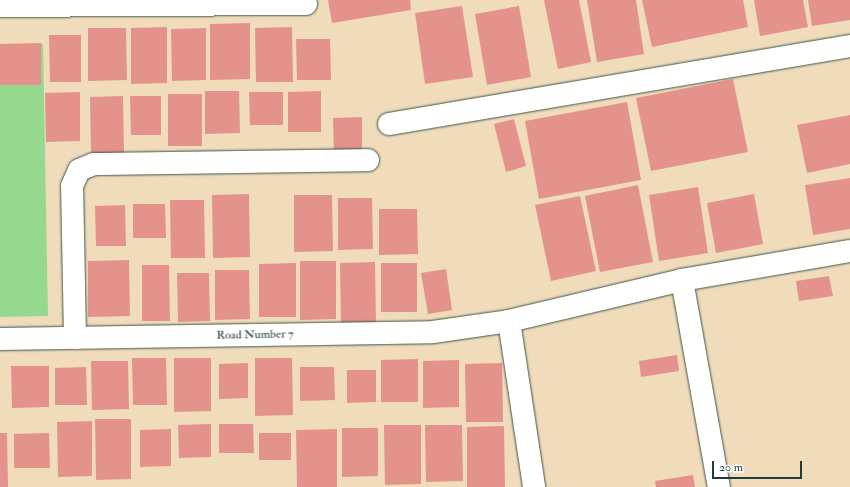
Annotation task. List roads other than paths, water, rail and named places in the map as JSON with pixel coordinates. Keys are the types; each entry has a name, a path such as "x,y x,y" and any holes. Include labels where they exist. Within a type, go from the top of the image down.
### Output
{"street":[{"path":"0,6 306,4"},
{"path":"389,124 850,46"},
{"path":"75,338 72,186 79,170 94,164 368,160"},
{"name":"Road Number 7","path":"0,339 433,332 509,321 682,280 850,251"},
{"path":"682,280 719,487"},
{"path":"509,321 534,487"}]}
